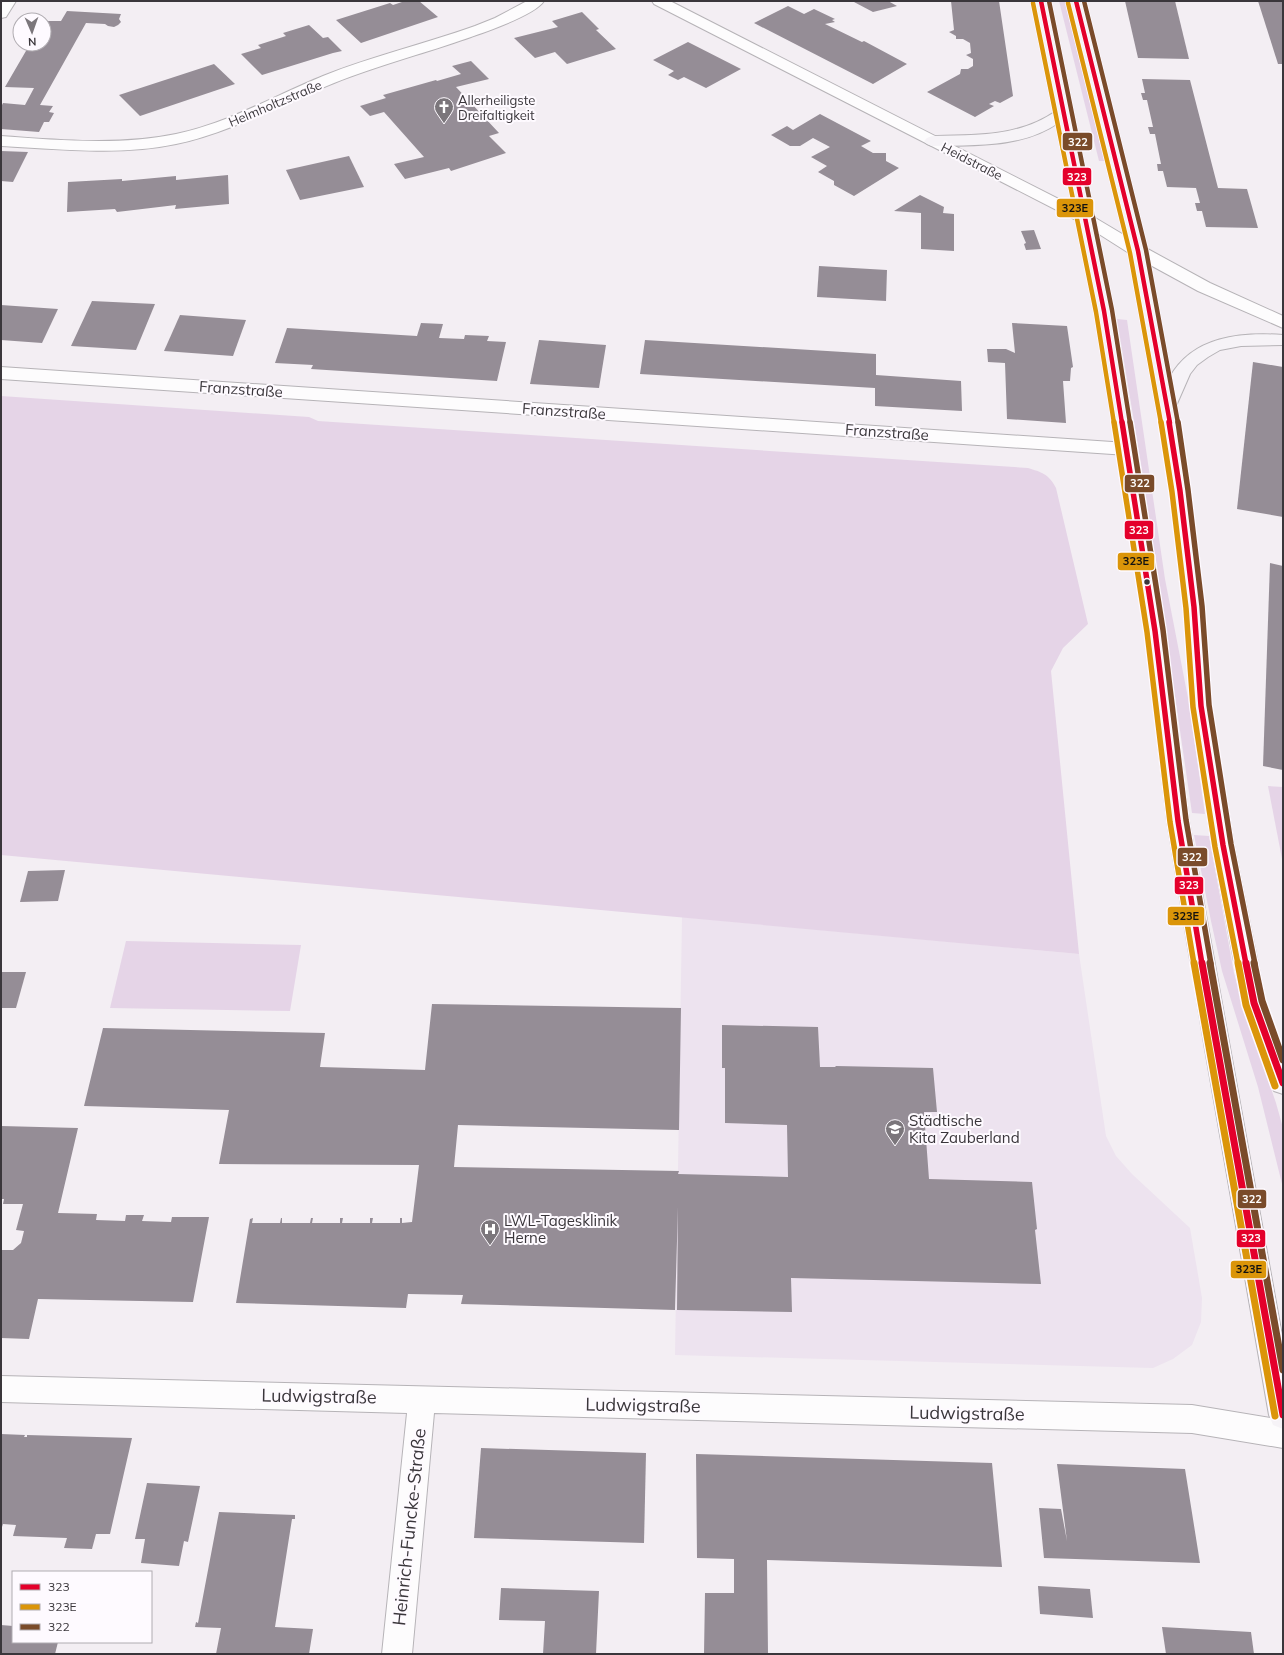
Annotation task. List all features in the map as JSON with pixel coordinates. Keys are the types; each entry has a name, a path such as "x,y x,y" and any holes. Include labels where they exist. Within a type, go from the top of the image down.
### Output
{"street":[{"path":"1,14 9,1"},
{"name":"Helmholtzstraße","path":"1,141 91,145 136,144 176,139 210,130 251,115 324,81 459,37 494,23 537,1"},
{"name":"Heidstraße","path":"659,1 1086,219 1138,251 1204,287 1283,323"},
{"path":"1041,1 1104,311 1155,632 1178,821 1217,1049 1283,1415"},
{"path":"1076,1 1138,251 1167,406 1180,491 1194,607 1201,706 1223,845 1254,1003 1283,1083"},
{"path":"932,141 986,140 1008,137 1045,125 1063,113"},
{"path":"1167,406 1182,371 1197,355 1222,344 1244,340 1283,340"},
{"name":"Franzstraße","path":"1,373 1127,449"},
{"name":"Ludwigstraße","path":"1,1389 1192,1419 1283,1434"},
{"name":"Heinrich-Funcke-Straße","path":"397,1654 422,1399"}],"shaded area":[{"path":"1059,1 1068,1 1108,161 1099,161"},
{"path":"1117,319 1127,320 1165,579 1188,698 1205,814 1192,813 1143,476"},
{"path":"1,396 309,417 318,421 1028,468 1041,472 1053,483 1056,488 1088,624 1063,648 1051,671 1079,954 1,855"},
{"path":"1268,786 1283,787 1283,864"},
{"path":"1194,835 1209,836 1234,973 1246,1015 1283,1128 1283,1188 1258,1087 1222,971"},
{"name":"Städtische Kita Zauberland","path":"682,917 1079,954 1106,1136 1116,1156 1132,1174 1190,1228 1202,1298 1201,1322 1192,1345 1173,1359 1153,1368 675,1355"},
{"path":"126,941 301,945 290,1011 110,1008"}],"building":[{"path":"405,1 419,1 438,17 361,43 336,20 390,3 393,5"},
{"path":"888,1 897,6 873,12 854,2"},
{"path":"951,1 999,1 1013,96 1000,103 995,101 989,104 994,106 975,117 927,92 960,74 961,69 968,69 973,66 973,59 966,55 971,53 970,43 963,39 956,39 956,36 949,32 954,30"},
{"path":"1125,1 1175,1 1189,59 1138,58"},
{"path":"1258,1 1283,1 1283,64 1278,64"},
{"path":"788,6 804,14 814,9 835,19 832,20 835,22 825,24 862,42 864,41 907,64 873,84 754,23"},
{"path":"67,11 121,14 119,19 121,22 114,27 105,24 86,23 40,105 53,106 49,112 54,113 49,122 44,122 39,132 1,129 1,107 3,103 25,105 34,88 5,87 25,52 52,52 52,21 61,21"},
{"path":"582,12 599,29 596,30 616,49 567,64 555,52 535,58 514,38 558,27 552,21"},
{"path":"309,25 323,38 328,37 342,51 262,75 241,54 261,48 258,45 286,36 283,33"},
{"path":"688,42 741,69 706,88 684,77 678,80 668,75 674,71 653,60"},
{"name":"Allerheiligste Dreifaltigkeit","path":"471,61 489,79 456,87 499,133 489,136 506,153 451,171 449,168 405,179 394,164 424,157 384,112 370,116 360,106 386,98 383,95 461,74 452,66"},
{"path":"214,64 235,84 140,116 119,95"},
{"path":"1142,79 1190,80 1218,188 1247,189 1258,228 1206,227 1202,211 1197,211 1195,203 1200,203 1196,188 1167,187 1163,171 1158,171 1157,164 1161,164 1155,134 1150,134 1148,127 1153,127 1147,100 1143,100 1141,93 1145,93"},
{"path":"820,114 871,141 861,146 873,153 886,153 886,161 899,168 854,196 834,185 834,181 818,172 827,166 811,157 830,147 813,138 800,146 790,146 771,135 787,126 793,130"},
{"path":"1,151 28,152 13,182 1,181"},
{"path":"349,156 364,187 300,200 286,170"},
{"path":"228,175 229,204 175,209 176,205 117,212 115,209 67,212 68,182 122,179 122,181 176,176 176,180"},
{"path":"920,195 944,207 943,213 954,214 954,251 921,249 921,213 894,211"},
{"path":"1034,230 1041,249 1026,250 1024,244 1026,243 1021,231"},
{"path":"819,266 887,270 886,301 817,297"},
{"path":"92,301 155,304 136,350 71,346"},
{"path":"1,305 58,309 42,343 1,340"},
{"path":"180,315 246,320 233,356 164,351"},
{"path":"421,323 443,324 439,338 464,339 465,335 489,336 487,341 506,342 497,381 311,369 313,365 275,363 287,328 417,336"},
{"path":"1012,323 1067,326 1073,367 1071,368 1070,381 1063,381 1066,423 1007,419 1005,363 988,362 987,349 1006,349 1015,353"},
{"path":"539,340 606,345 599,388 530,384"},
{"path":"645,340 876,354 876,375 961,381 962,411 875,406 875,388 640,374"},
{"path":"1253,362 1283,367 1283,517 1237,509"},
{"path":"1270,563 1283,566 1283,770 1263,766"},
{"path":"65,870 58,901 20,902 28,871"},
{"path":"1,972 26,972 16,1008 1,1008"},
{"path":"432,1004 681,1008 679,1130 458,1125 454,1167 679,1171 678,1174 788,1177 787,1125 725,1123 725,1068 722,1068 722,1025 818,1027 820,1067 933,1068 937,1112 924,1112 929,1179 1032,1182 1037,1229 1035,1230 1041,1284 791,1278 792,1312 677,1310 678,1207 675,1310 461,1304 463,1295 408,1294 406,1308 236,1303 250,1219 253,1218 252,1223 280,1223 281,1218 282,1223 310,1223 311,1218 313,1218 312,1223 340,1223 340,1218 343,1218 342,1223 370,1223 370,1218 373,1218 372,1223 400,1223 400,1218 402,1218 402,1223 412,1222 419,1165 219,1164 229,1110 84,1106 103,1028 325,1033 320,1067 425,1070"},
{"path":"1,1126 78,1128 58,1213 97,1214 96,1220 125,1221 126,1215 144,1215 142,1221 171,1222 172,1217 209,1217 193,1302 38,1299 29,1339 1,1338 1,1250 13,1250 21,1243 24,1231 16,1230 23,1204 3,1204 4,1199 1,1199"},
{"path":"1,1434 25,1435 24,1437 27,1437 27,1435 132,1438 110,1534 96,1534 92,1549 64,1548 67,1538 13,1536 16,1525 3,1524 1,1530"},
{"path":"481,1448 646,1453 644,1543 474,1538"},
{"path":"696,1454 992,1463 1002,1567 767,1560 768,1654 704,1654 705,1593 734,1593 734,1559 697,1558"},
{"path":"1057,1464 1185,1469 1200,1563 1044,1558 1039,1508 1061,1509 1067,1541"},
{"path":"147,1483 200,1486 188,1542 184,1541 179,1566 141,1563 145,1539 135,1539"},
{"path":"219,1512 295,1515 295,1519 292,1519 275,1627 313,1629 309,1654 216,1654 221,1628 195,1627 196,1622 198,1623"},
{"path":"1038,1586 1090,1589 1093,1618 1040,1614"},
{"path":"501,1588 599,1591 596,1654 543,1654 545,1621 499,1620"},
{"path":"1,1625 12,1626 12,1643 58,1643 55,1654 1,1654"},
{"path":"1162,1627 1251,1632 1254,1654 1166,1654"}],"transit line":[{"name":"323","path":"1041,1 1104,311 1155,631 1178,821 1217,1049 1283,1415"},
{"name":"322","path":"1049,1 1112,310 1163,630 1186,820 1283,1370"},
{"name":"323","path":"1076,1 1138,251 1167,406 1180,491 1194,607 1201,706 1223,845 1254,1003 1283,1083"},
{"name":"322","path":"1084,1 1146,250 1175,405 1188,490 1202,606 1209,705 1231,844 1262,1001 1283,1060"},
{"name":"323E","path":"1033,3 1096,312 1147,632 1170,822 1209,1050 1275,1416"},
{"name":"323E","path":"1068,3 1130,253 1159,407 1172,492 1186,608 1193,707 1215,847 1246,1005 1275,1086"}],"place":[{"name":"Allerheiligste Dreifaltigkeit","path":"444,124"},
{"name":"Städtische Kita Zauberland","path":"895,1146"},
{"name":"LWL-Tagesklinik Herne","path":"490,1246"}]}
